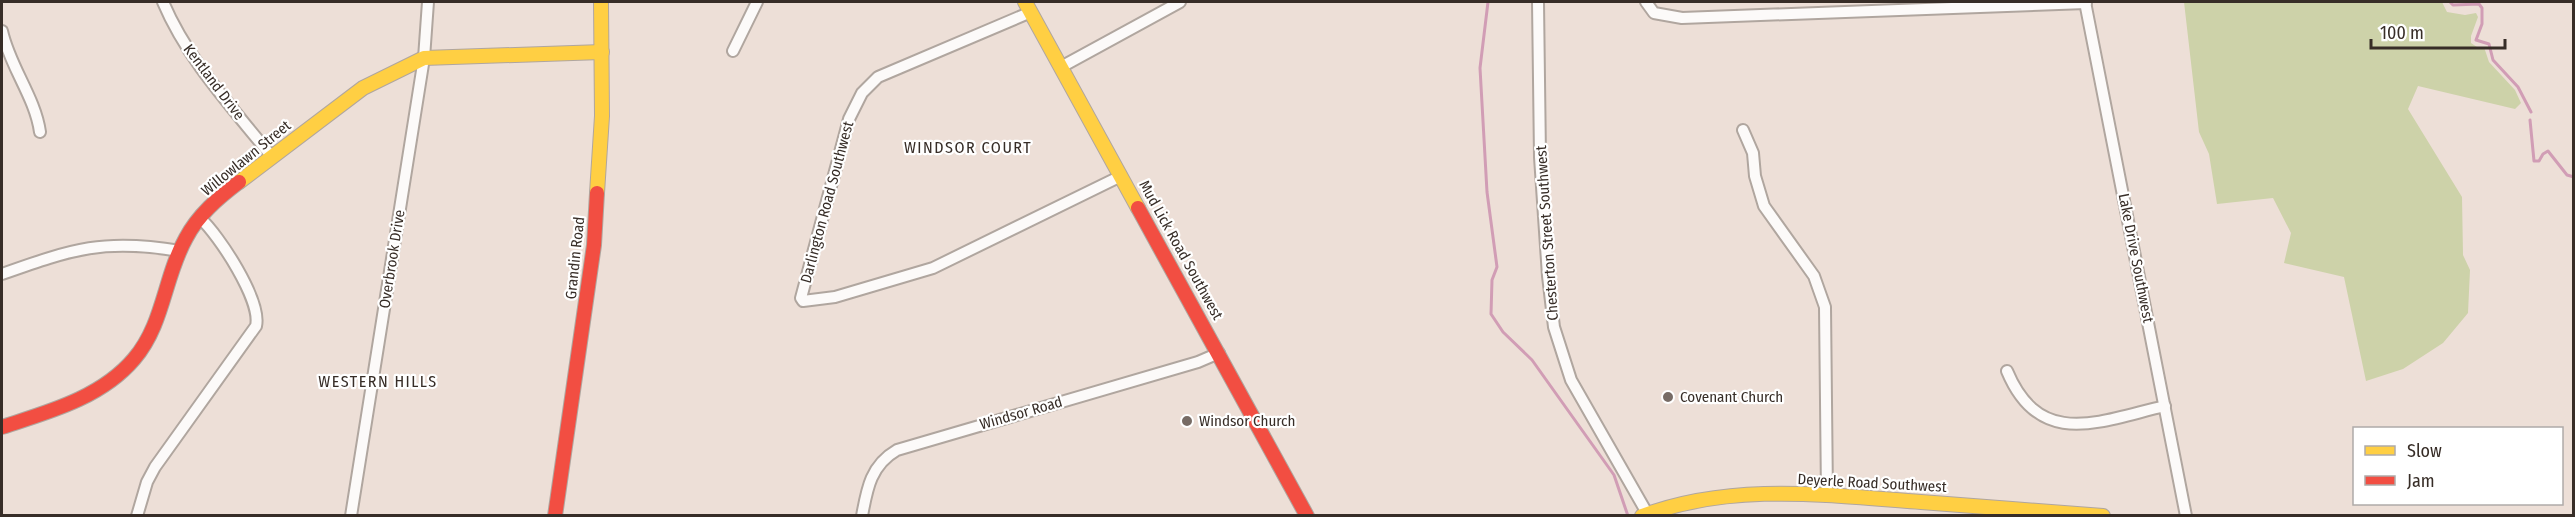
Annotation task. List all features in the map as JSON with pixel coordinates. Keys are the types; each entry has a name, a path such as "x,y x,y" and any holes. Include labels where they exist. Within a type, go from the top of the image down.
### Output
{"street":[{"name":"Kentland Drive","path":"163,2 180,36 202,70 272,157"},
{"name":"Overbrook Drive","path":"351,516 424,58 428,2"},
{"name":"Grandin Road","path":"555,516 587,309 594,245 600,169 602,2"},
{"path":"733,51 757,2"},
{"path":"1061,67 1180,2"},
{"name":"Chesterton Street Southwest","path":"1538,2 1540,157 1554,327 1571,380 1645,514"},
{"path":"1646,2 1654,13 1682,18 2086,2"},
{"name":"Lake Drive Southwest","path":"2086,2 2186,516"},
{"name":"Mud Lick Road Southwest","path":"1028,7 1307,516"},
{"name":"Darlington Road Southwest","path":"1028,7 878,77 861,93 849,119 833,175 801,297 802,301 835,297 933,268 1121,176"},
{"path":"2,31 3,45 35,110 40,132"},
{"name":"Willowlawn Street","path":"2,427 75,402 117,376 149,336 180,251 200,218 272,157 367,84 403,65 424,58 602,52"},
{"path":"1743,130 1753,153 1755,176 1764,206 1814,276 1825,307 1827,496"},
{"path":"137,516 147,482 155,467 256,326 257,313 253,302 223,245 200,218"},
{"path":"2,274 96,245 116,244 180,251"},
{"name":"Windsor Road","path":"862,516 874,471 887,455 897,450 1198,362 1219,353"},
{"path":"2007,371 2017,394 2026,406 2046,419 2068,424 2086,424 2165,406"},
{"name":"Deyerle Road Southwest","path":"1645,514 1687,500 1712,496 1827,496 2103,516"}],"green space":[{"path":"2184,2 2442,2 2447,12 2465,15 2476,13 2478,17 2471,36 2471,43 2477,47 2484,47 2489,62 2515,90 2521,103 2515,109 2418,86 2408,109 2462,197 2463,255 2470,270 2468,313 2443,343 2403,369 2366,381 2344,277 2284,263 2291,233 2273,198 2217,204 2209,154 2199,132"}],"waterway":[{"path":"1488,2 1480,68 1487,192 1497,267 1492,280 1491,314 1503,332 1532,360 1614,475 1628,516"},
{"path":"2450,2 2453,5 2479,4 2482,8 2482,24 2476,40 2489,44 2493,60 2518,87 2531,112"},
{"path":"2530,120 2534,161 2539,161 2548,151 2567,175 2574,177"}],"traffic: slow":[{"path":"597,193 602,116 601,2"},
{"path":"1025,2 1138,208"},
{"path":"239,182 363,88 424,58 602,52"},
{"path":"1642,516 1676,505 1710,498 1780,494 1850,496 2103,516"}],"traffic: jam":[{"path":"2,427 73,402 90,394 121,373 134,359 152,331 173,268 191,230 209,207 239,182"},
{"path":"555,516 594,245 597,193"},
{"path":"1138,208 1307,516"}],"place":[{"name":"Covenant Church","path":"1668,397"},
{"name":"Windsor Church","path":"1187,421"}],"district":[{"name":"WINDSOR COURT","path":"968,147"},
{"name":"WESTERN HILLS","path":"378,381"}]}
